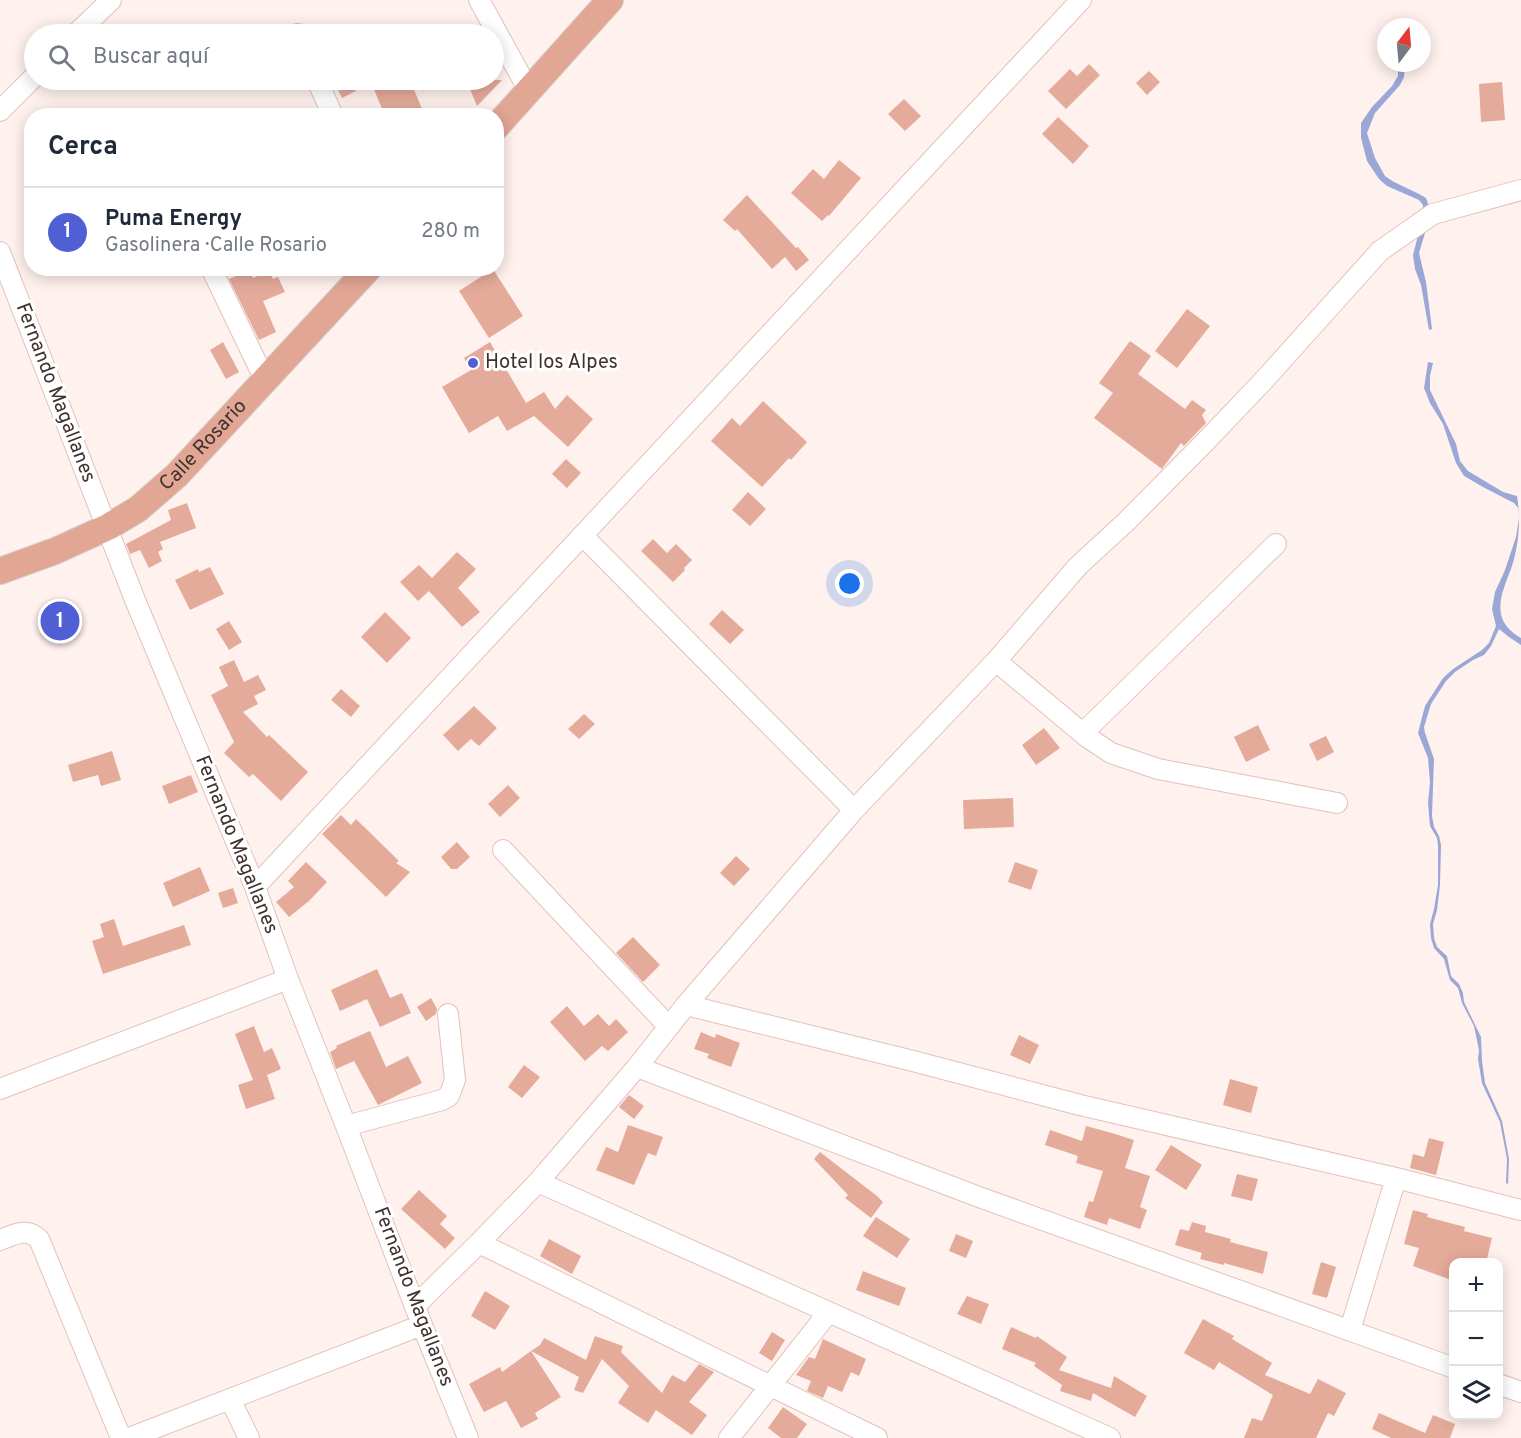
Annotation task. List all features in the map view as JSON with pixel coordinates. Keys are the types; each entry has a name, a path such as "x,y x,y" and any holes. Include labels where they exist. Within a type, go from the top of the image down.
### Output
{"main road":[{"path":"504,118 610,0"},
{"name":"Calle Rosario","path":"0,571 55,551 108,527 138,509 177,475 362,276"}],"street":[{"path":"86,24 111,0"},
{"path":"479,0 492,24"},
{"path":"255,887 1081,0"},
{"path":"504,46 529,91"},
{"path":"0,111 24,86"},
{"path":"321,90 329,108"},
{"path":"415,1306 538,1182 854,810 996,661 1078,566 1208,441 1380,251 1433,214 1521,190"},
{"name":"Fernando Magallanes","path":"0,252 135,600 255,887 288,979 468,1438"},
{"path":"215,276 265,380"},
{"path":"583,536 854,810"},
{"path":"1083,734 1276,544"},
{"path":"996,661 1083,734 1111,753 1158,769 1337,803"},
{"path":"503,850 669,1028"},
{"path":"0,1089 288,979"},
{"path":"686,1005 913,1060 1080,1105 1396,1178 1521,1210"},
{"path":"346,1126 442,1100 448,1096 455,1080 448,1014"},
{"path":"638,1067 979,1197 1449,1366"},
{"path":"1350,1330 1396,1178"},
{"path":"538,1182 1110,1438"},
{"path":"0,1240 22,1232 28,1232 39,1239 121,1438"},
{"path":"479,1243 877,1438"},
{"path":"729,1438 828,1313"},
{"path":"129,1438 422,1325"},
{"path":"1503,1386 1521,1392"},
{"path":"230,1399 249,1438"}],"water":[{"path":"1398,72 1404,72 1400,85 1375,113 1367,133 1375,158 1385,176 1426,198 1430,209 1419,253 1426,282 1432,329 1429,330 1413,255 1422,220 1423,205 1419,200 1387,186 1379,179 1367,161 1361,138 1361,123 1398,76"},
{"path":"1428,362 1433,363 1430,390 1456,444 1460,461 1468,471 1503,492 1517,496 1518,508 1514,503 1464,476 1456,463 1443,424 1424,388"},
{"path":"1519,518 1516,551 1503,591 1500,609 1506,625 1521,638 1521,645 1499,629 1484,655 1455,672 1446,681 1431,704 1424,727 1434,759 1432,816 1441,845 1440,885 1433,924 1434,938 1437,947 1447,956 1451,976 1459,984 1464,1002 1481,1037 1485,1083 1502,1121 1509,1159 1508,1184 1506,1183 1507,1159 1500,1122 1482,1083 1474,1026 1462,1003 1458,988 1450,980 1444,959 1434,948 1431,938 1430,924 1438,885 1438,845 1430,826 1428,758 1418,733 1425,706 1443,678 1489,643 1496,626 1492,609 1495,592 1516,537"}],"building":[{"path":"1089,64 1100,75 1066,109 1048,91 1070,69 1077,76"},
{"path":"1149,71 1160,82 1147,95 1136,83"},
{"path":"1502,82 1505,120 1481,122 1479,84"},
{"path":"338,90 355,90 356,91 342,98"},
{"path":"374,90 414,90 422,108 382,108"},
{"path":"470,90 492,90 477,106"},
{"path":"904,99 921,116 905,131 888,114"},
{"path":"1058,117 1089,146 1073,164 1042,134"},
{"path":"839,160 861,178 829,216 822,221 791,193 813,169 824,179"},
{"path":"747,195 809,260 796,271 785,257 772,269 737,229 735,231 723,220"},
{"path":"236,276 252,276 253,278 272,276 273,279 278,277 285,292 263,301 276,332 259,340 229,279"},
{"path":"482,276 497,276 523,316 489,338 459,291"},
{"path":"1187,309 1210,326 1177,368 1155,351"},
{"path":"1130,341 1151,356 1138,374 1185,409 1192,400 1206,410 1202,415 1206,423 1184,446 1181,443 1162,469 1094,418 1113,393 1099,383"},
{"path":"223,342 239,372 226,379 210,350"},
{"path":"490,342 526,403 544,392 555,409 567,395 593,419 568,447 534,416 507,431 498,416 469,433 442,387 471,370 464,358"},
{"path":"763,401 807,442 762,487 711,441 732,418 740,426"},
{"path":"566,459 581,473 567,488 552,474"},
{"path":"748,492 766,509 750,526 732,510"},
{"path":"187,503 196,528 160,542 163,549 158,552 162,561 149,568 140,550 130,554 126,544 171,520 168,510"},
{"path":"653,539 667,553 676,544 692,560 673,582 641,551"},
{"path":"457,552 476,569 458,588 480,612 462,627 429,591 418,601 400,582 419,565 432,578"},
{"path":"210,567 224,594 190,610 175,580 198,569 199,572"},
{"path":"722,610 744,630 730,644 709,624"},
{"path":"385,612 411,638 387,663 361,637"},
{"path":"229,621 242,642 229,650 216,629"},
{"path":"234,660 244,682 258,675 266,690 254,696 258,704 243,712 267,737 269,735 308,772 281,801 253,774 249,777 224,753 234,742 211,695 228,686 219,667"},
{"path":"341,689 360,706 351,717 331,700"},
{"path":"474,706 497,728 479,746 471,739 458,751 443,735"},
{"path":"584,714 595,724 579,739 568,729"},
{"path":"1258,725 1270,750 1246,762 1234,737"},
{"path":"1044,728 1060,748 1036,765 1022,745"},
{"path":"1326,736 1334,752 1317,761 1309,744"},
{"path":"112,751 121,780 101,786 98,775 73,782 68,765"},
{"path":"191,775 198,792 169,804 162,786"},
{"path":"508,785 520,798 500,817 488,804"},
{"path":"1013,798 1014,827 964,829 963,800"},
{"path":"341,815 351,825 356,819 399,861 396,863 410,872 386,897 322,834"},
{"path":"457,842 470,857 457,869 451,869 441,857"},
{"path":"736,856 750,869 734,886 720,873"},
{"path":"306,862 327,882 289,917 276,902 294,887 288,881"},
{"path":"1015,862 1038,870 1031,890 1008,882"},
{"path":"200,867 210,891 173,907 163,883"},
{"path":"233,888 238,903 223,908 218,893"},
{"path":"114,919 123,946 184,925 191,945 103,974 92,941 104,937 100,924"},
{"path":"633,937 660,965 643,982 616,953"},
{"path":"377,969 390,998 402,993 411,1013 380,1027 367,999 340,1011 331,990"},
{"path":"431,998 437,1009 436,1014 426,1021 417,1007"},
{"path":"567,1006 584,1026 598,1014 609,1026 616,1019 628,1032 608,1051 602,1046 585,1061 550,1022"},
{"path":"254,1026 264,1052 272,1048 281,1069 267,1075 275,1099 246,1109 238,1085 253,1080 235,1034"},
{"path":"370,1031 386,1067 408,1056 422,1083 378,1105 354,1061 336,1069 330,1052 337,1048 336,1046"},
{"path":"701,1032 715,1038 716,1034 740,1043 731,1067 707,1058 709,1054 694,1049"},
{"path":"1019,1035 1039,1045 1030,1064 1010,1055"},
{"path":"524,1065 540,1077 522,1098 508,1087"},
{"path":"1230,1079 1258,1087 1251,1113 1223,1105"},
{"path":"629,1095 644,1106 634,1119 619,1107"},
{"path":"628,1125 663,1137 656,1156 648,1153 634,1185 596,1170 606,1147 618,1152"},
{"path":"1086,1126 1134,1140 1125,1168 1150,1176 1140,1207 1147,1210 1140,1229 1109,1218 1107,1225 1084,1217 1089,1201 1093,1202 1103,1171 1076,1163 1078,1156 1045,1145 1050,1130 1082,1141"},
{"path":"1429,1138 1444,1142 1436,1175 1410,1168 1413,1154 1424,1157"},
{"path":"1171,1145 1202,1165 1186,1190 1155,1170"},
{"path":"820,1152 883,1202 871,1218 845,1198 848,1195 814,1159"},
{"path":"1237,1174 1258,1179 1252,1201 1231,1196"},
{"path":"419,1190 447,1216 440,1224 455,1238 445,1249 401,1209"},
{"path":"1413,1210 1428,1214 1427,1217 1465,1227 1464,1231 1492,1238 1487,1258 1449,1258 1449,1279 1413,1266 1419,1248 1404,1244"},
{"path":"876,1217 910,1239 897,1258 863,1236"},
{"path":"1192,1222 1206,1226 1205,1232 1231,1239 1230,1242 1268,1252 1263,1274 1200,1259 1202,1253 1175,1245 1180,1229 1189,1231"},
{"path":"956,1234 973,1241 966,1258 949,1251"},
{"path":"549,1239 581,1256 572,1274 540,1256"},
{"path":"1321,1262 1336,1267 1327,1298 1312,1294"},
{"path":"863,1271 906,1288 899,1306 856,1290"},
{"path":"485,1291 510,1306 495,1330 471,1316"},
{"path":"967,1296 989,1304 981,1324 957,1314"},
{"path":"1203,1319 1234,1336 1232,1339 1272,1363 1265,1375 1310,1394 1318,1379 1346,1393 1334,1416 1328,1413 1316,1438 1244,1438 1252,1418 1262,1421 1273,1395 1219,1362 1214,1370 1184,1353"},
{"path":"1011,1327 1036,1338 1037,1336 1067,1357 1059,1370 1111,1388 1114,1376 1147,1396 1135,1417 1093,1393 1091,1401 1060,1391 1062,1385 1034,1366 1036,1363 1002,1349"},
{"path":"772,1332 785,1340 772,1361 759,1353"},
{"path":"595,1336 623,1346 621,1352 662,1393 672,1375 685,1382 699,1364 714,1372 689,1402 707,1415 692,1435 656,1410 648,1423 618,1403 629,1386 602,1359 583,1393 574,1390 579,1377 531,1351 540,1345 544,1338 586,1360"},
{"path":"823,1339 866,1359 859,1376 851,1372 842,1392 828,1386 823,1398 807,1391 811,1381 796,1375 809,1357 815,1359"},
{"path":"531,1351 561,1397 535,1413 538,1419 521,1428 506,1401 484,1412 469,1384 500,1367 502,1372"},
{"path":"783,1407 807,1424 797,1438 781,1438 768,1428"},
{"path":"1379,1413 1425,1433 1433,1415 1455,1424 1450,1438 1391,1438 1372,1429"}],"place":[{"name":"Hotel los Alpes","path":"473,363"},
{"name":"Puma Energy","path":"60,621"}]}
